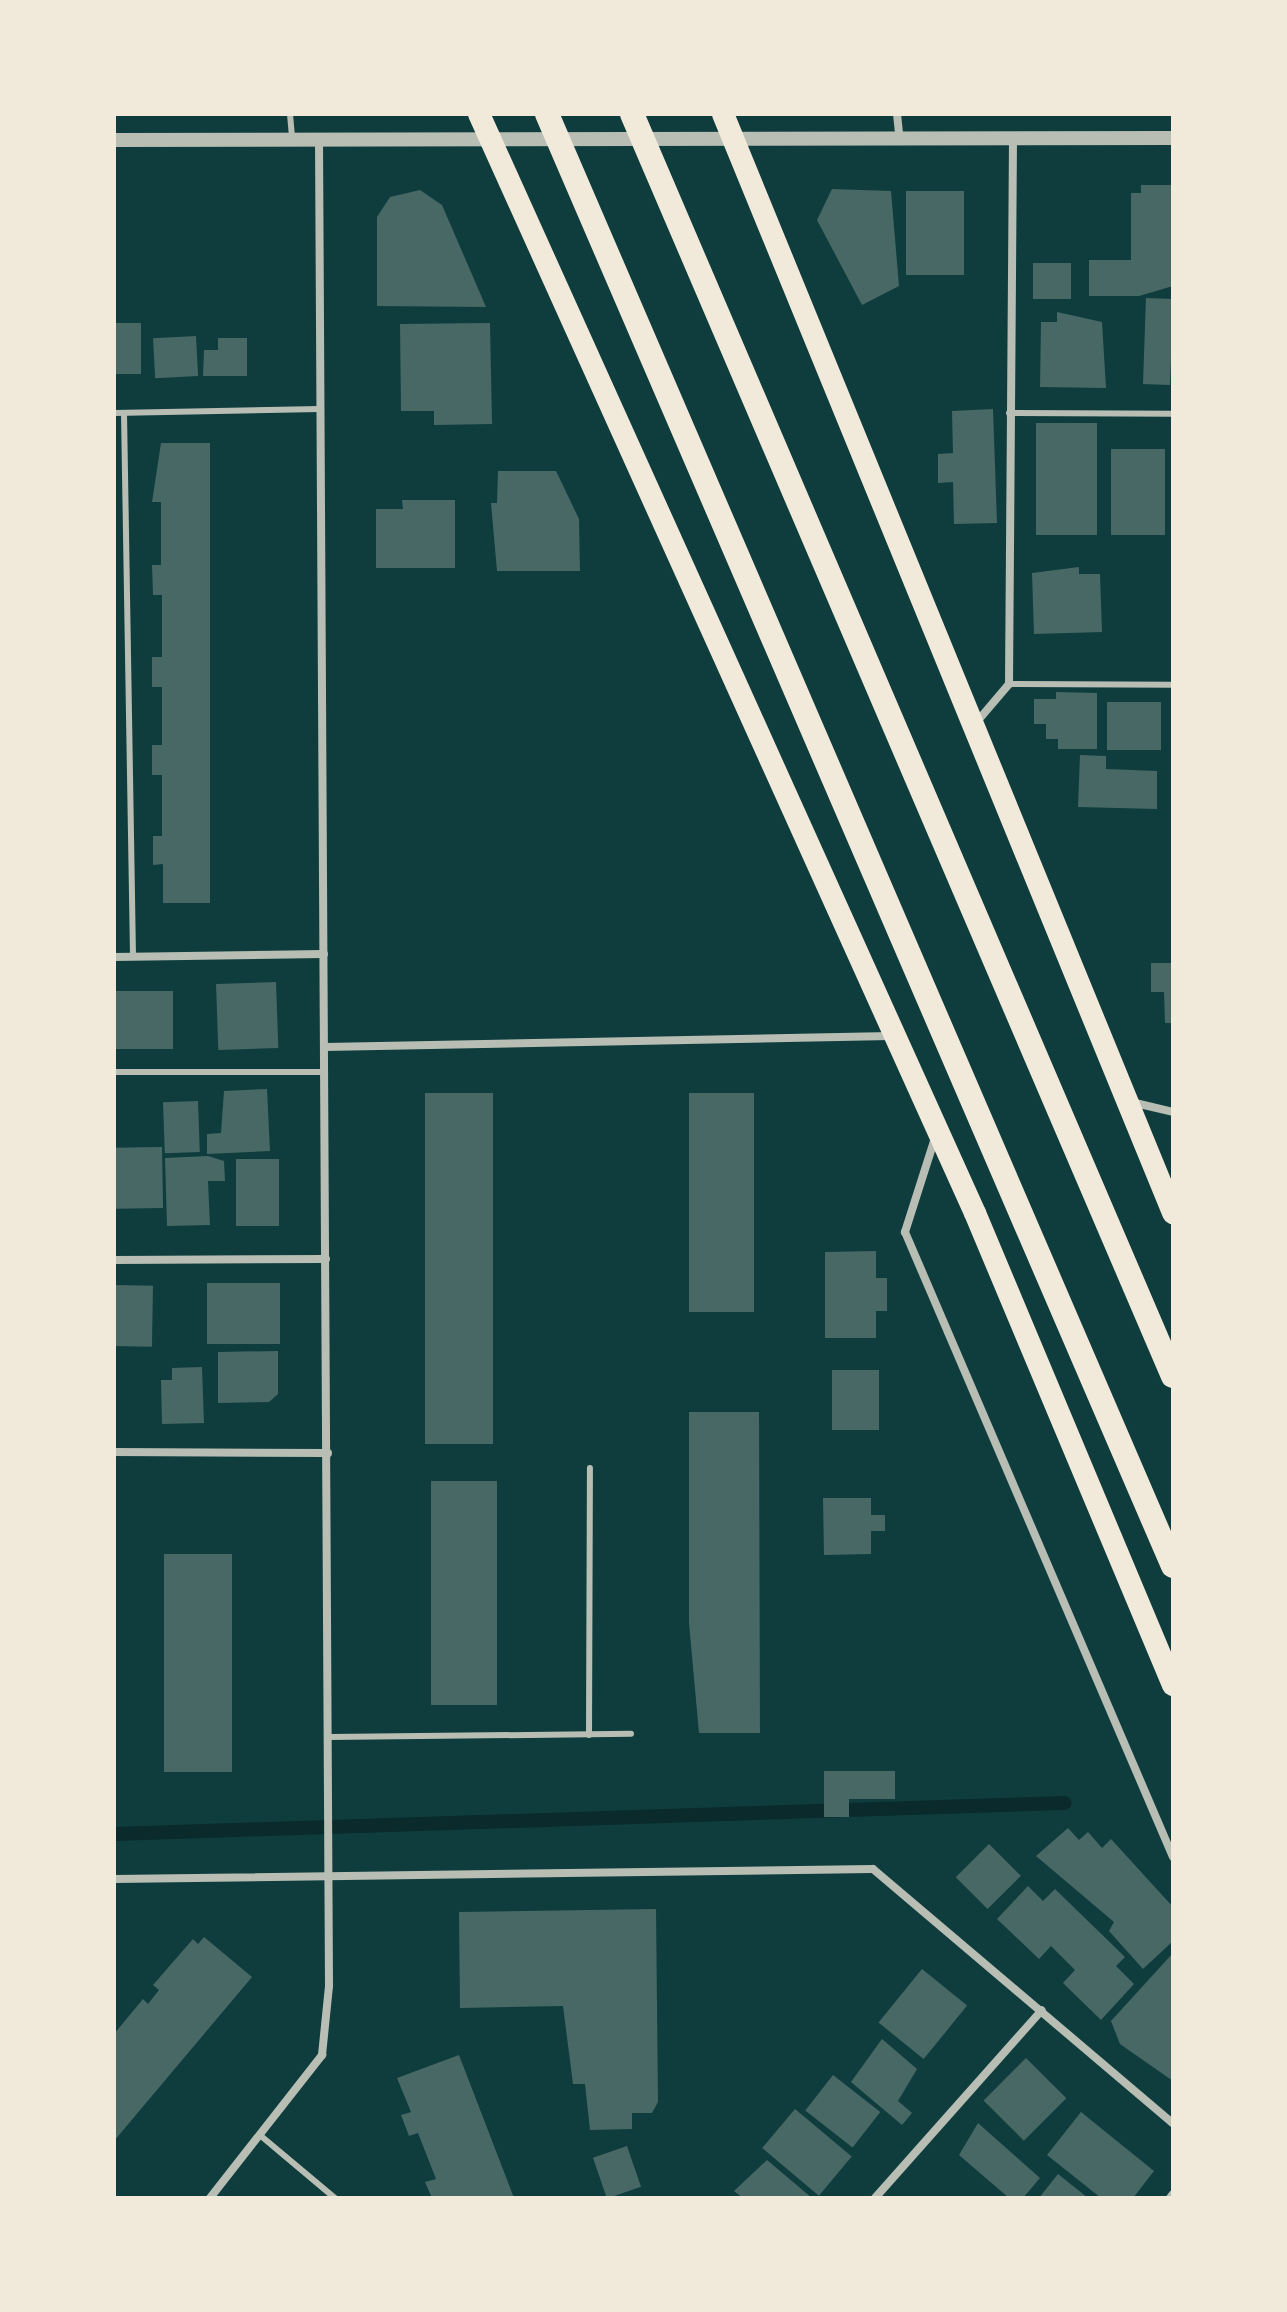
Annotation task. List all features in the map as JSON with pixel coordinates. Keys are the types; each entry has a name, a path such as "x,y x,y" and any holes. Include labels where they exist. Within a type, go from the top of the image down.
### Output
{"highway":[{"path":"479,114 938,1129 1173,1685"},
{"path":"547,114 1173,1566"},
{"path":"632,114 1173,1376"},
{"path":"723,114 1173,1213"}],"street":[{"path":"897,114 899,134"},
{"path":"114,140 1013,133 1173,138"},
{"path":"974,725 1009,684 1013,133"},
{"path":"210,2198 322,2055 331,1858 319,139"},
{"path":"114,957 324,954"},
{"path":"325,1047 896,1036"},
{"path":"1126,1101 1173,1112"},
{"path":"938,1129 905,1232 1173,1857"},
{"path":"114,1260 326,1259"},
{"path":"114,1452 328,1453"},
{"path":"114,1879 873,1869 1173,2123"},
{"path":"875,2198 1042,2010"}],"lane":[{"path":"290,114 292,139"},
{"path":"114,413 320,409"},
{"path":"124,413 133,957"},
{"path":"1009,413 1173,414"},
{"path":"1009,684 1173,685"},
{"path":"114,1072 325,1072"},
{"path":"589,1735 590,1468"},
{"path":"329,1737 631,1734"},
{"path":"261,2136 335,2198"}],"building":[{"path":"1141,185 1173,185 1173,286 1139,296 1089,296 1089,260 1131,260 1131,193 1141,193"},
{"path":"832,189 891,191 899,286 862,305 817,220"},
{"path":"420,190 442,205 486,307 377,306 377,217 390,197"},
{"path":"906,191 964,191 964,275 906,275"},
{"path":"1033,263 1071,263 1071,299 1033,299"},
{"path":"1146,298 1173,299 1170,385 1143,384"},
{"path":"1057,312 1102,322 1106,388 1040,387 1041,322 1057,322"},
{"path":"114,323 141,323 141,374 114,374"},
{"path":"490,323 492,424 434,425 434,411 401,411 400,324"},
{"path":"196,336 198,376 155,378 153,338"},
{"path":"218,338 247,338 247,376 203,376 204,350 218,350"},
{"path":"993,409 997,523 954,524 953,482 938,483 938,454 953,453 952,411"},
{"path":"1036,423 1097,423 1097,535 1036,535"},
{"path":"161,443 210,443 210,903 163,903 163,864 153,865 153,836 162,836 162,775 152,775 152,745 162,745 162,687 152,687 152,657 162,657 162,595 153,595 152,565 161,565 161,502 152,502"},
{"path":"1111,449 1165,449 1165,535 1111,535"},
{"path":"498,471 556,471 579,519 580,571 497,571 491,503 497,503"},
{"path":"402,500 455,500 455,568 376,568 376,509 403,509"},
{"path":"1079,567 1079,574 1100,574 1102,632 1034,634 1032,573"},
{"path":"1056,692 1097,693 1097,749 1058,749 1058,739 1046,739 1046,724 1034,724 1034,699 1056,699"},
{"path":"1107,702 1161,702 1161,750 1107,750"},
{"path":"1080,755 1106,756 1106,769 1157,771 1157,809 1078,807"},
{"path":"1151,963 1173,963 1173,1023 1165,1023 1164,992 1151,992"},
{"path":"276,982 278,1048 218,1050 216,984"},
{"path":"114,991 173,991 173,1049 114,1049"},
{"path":"267,1089 270,1151 207,1154 207,1134 221,1133 224,1091"},
{"path":"425,1093 493,1093 493,1444 425,1444"},
{"path":"689,1093 754,1093 754,1312 689,1312"},
{"path":"198,1101 200,1152 165,1153 163,1102"},
{"path":"162,1147 163,1208 115,1209 114,1148"},
{"path":"208,1156 224,1161 225,1181 208,1181 210,1225 167,1226 165,1158"},
{"path":"236,1159 279,1159 279,1226 236,1226"},
{"path":"876,1251 876,1278 887,1278 887,1311 876,1311 876,1338 825,1338 825,1252"},
{"path":"207,1283 280,1283 280,1344 207,1344"},
{"path":"114,1285 153,1286 152,1347 114,1346"},
{"path":"278,1351 278,1394 269,1402 218,1403 218,1352"},
{"path":"202,1367 204,1423 162,1424 161,1380 172,1380 172,1368"},
{"path":"832,1370 879,1370 879,1430 832,1430"},
{"path":"689,1412 759,1412 760,1733 699,1733 689,1623"},
{"path":"431,1481 497,1481 497,1705 431,1705"},
{"path":"823,1498 871,1498 871,1515 885,1515 885,1531 871,1531 871,1554 824,1555"},
{"path":"164,1554 232,1554 232,1772 164,1772"},
{"path":"824,1771 895,1771 895,1799 849,1799 849,1817 824,1817"},
{"path":"1068,1828 1079,1840 1088,1832 1102,1848 1111,1839 1173,1907 1173,1941 1143,1969 1109,1931 1114,1922 1036,1856"},
{"path":"989,1844 1021,1876 988,1909 956,1877"},
{"path":"1028,1886 1043,1901 1055,1889 1125,1957 1116,1966 1134,1984 1101,2020 1063,1983 1075,1970 1051,1946 1039,1959 997,1919"},
{"path":"656,1909 658,2102 652,2113 632,2113 632,2129 590,2130 585,2084 573,2084 563,2006 460,2008 459,1912"},
{"path":"204,1937 252,1977 114,2141 114,2034 143,1999 148,2004 159,1990 153,1985 193,1939 198,1944"},
{"path":"1173,1953 1173,2081 1120,2044 1111,2021"},
{"path":"922,1969 967,2006 924,2059 879,2023"},
{"path":"882,2039 917,2069 898,2101 912,2113 902,2125 851,2082"},
{"path":"459,2055 514,2198 432,2198 425,2182 436,2179 418,2133 409,2136 401,2115 411,2112 397,2078"},
{"path":"1026,2058 1066,2098 1024,2141 984,2100"},
{"path":"833,2075 880,2112 853,2147 805,2110"},
{"path":"795,2109 852,2157 819,2196 762,2148"},
{"path":"1081,2112 1154,2171 1133,2198 1101,2198 1047,2155"},
{"path":"978,2123 1040,2178 1023,2198 1009,2198 959,2155"},
{"path":"627,2146 641,2187 607,2198 593,2158"},
{"path":"767,2160 812,2198 743,2198 734,2191"},
{"path":"1058,2174 1088,2198 1039,2198"}],"waterway":[{"path":"114,1834 1064,1803"}]}
